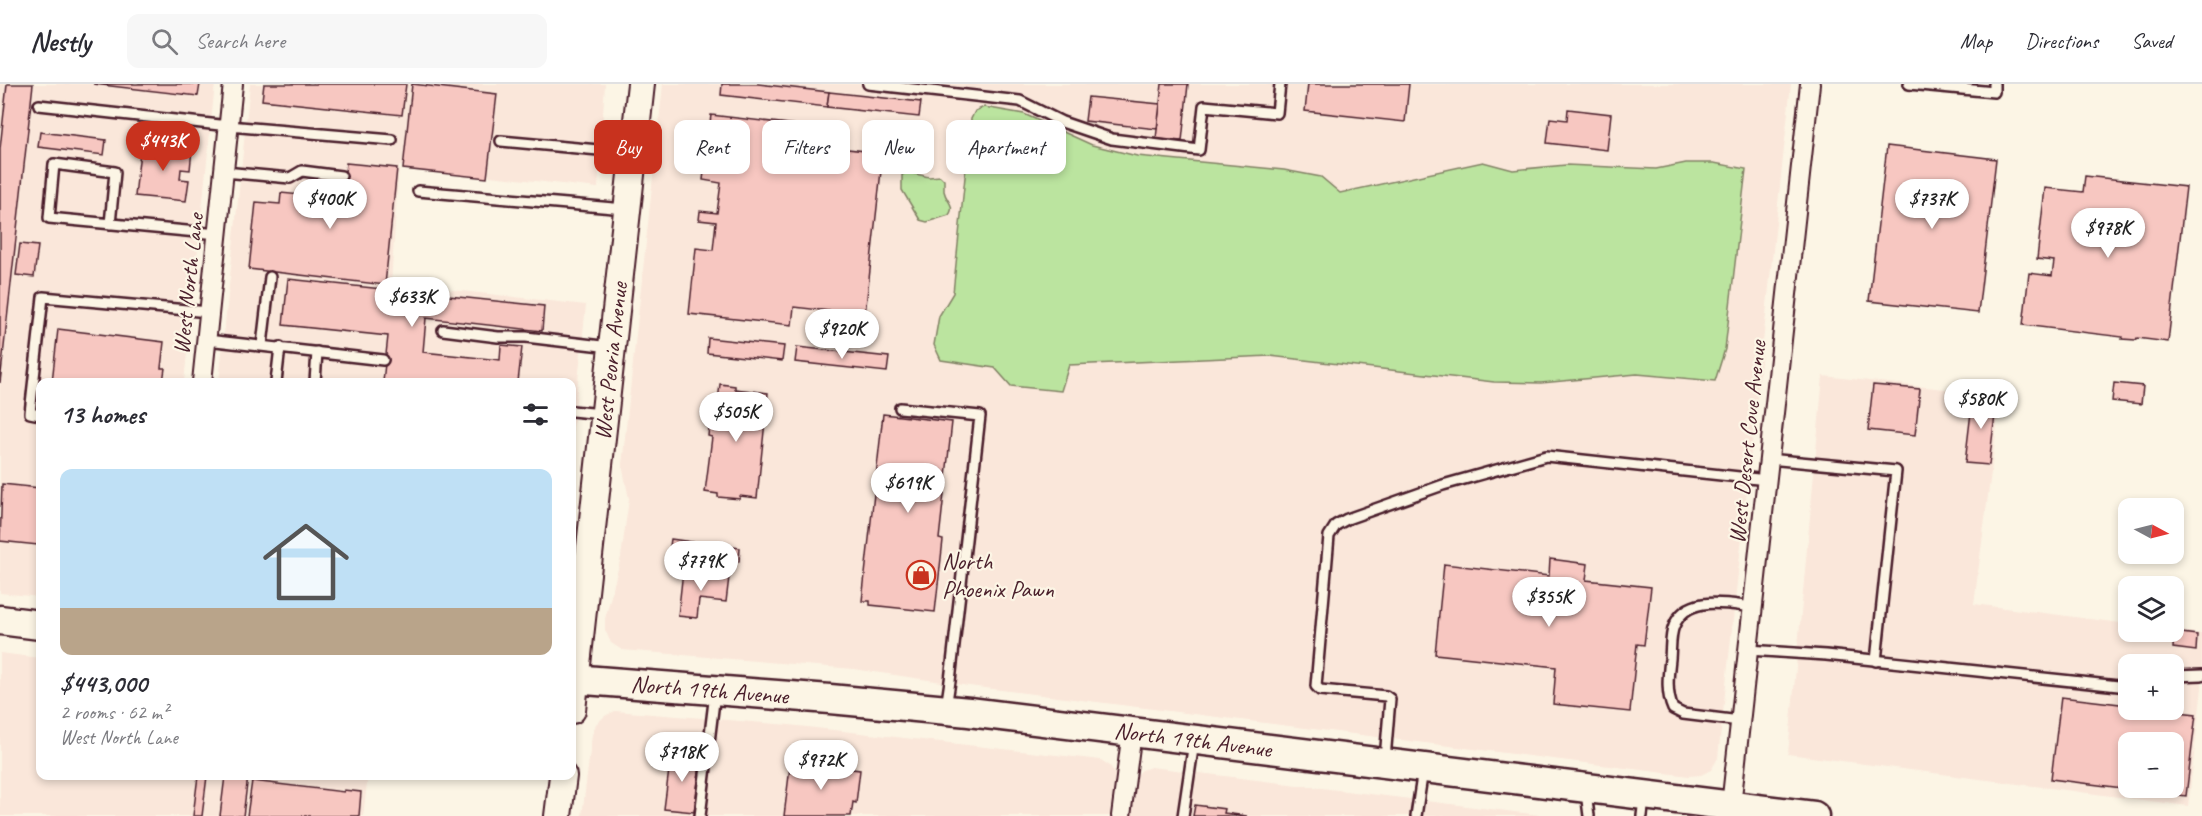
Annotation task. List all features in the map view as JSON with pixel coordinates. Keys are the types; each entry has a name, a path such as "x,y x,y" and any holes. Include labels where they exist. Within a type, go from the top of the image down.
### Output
{"main road":[{"name":"West Peoria Avenue","path":"636,120 640,84"},
{"name":"West Peoria Avenue","path":"576,653 631,174"},
{"path":"0,620 36,624"},
{"name":"North 19th Avenue","path":"576,679 945,710 1132,731 1423,768 1587,802 1685,808 1731,806 1814,816"},
{"path":"558,816 562,780"}],"street":[{"name":"West North Lane","path":"202,378 233,84"},
{"name":"West Desert Cove Avenue","path":"1731,806 1810,84"},
{"path":"1121,816 1132,731"}],"lane":[{"path":"868,84 1020,101 1062,122 1112,139 1199,150 1204,106 1277,113 1280,84"},
{"path":"1909,84 1994,92 1994,84"},
{"path":"39,105 229,126 392,140"},
{"path":"501,141 594,149"},
{"path":"110,224 115,172 54,164 49,218 110,224 218,234"},
{"path":"224,172 290,178 302,171 341,176"},
{"path":"417,191 627,209"},
{"path":"262,345 270,277"},
{"path":"36,414 30,413 43,297 209,312"},
{"path":"443,330 612,347"},
{"path":"207,340 383,360"},
{"path":"276,378 280,347"},
{"path":"315,378 317,352"},
{"path":"900,408 980,416 945,710"},
{"path":"576,411 604,414"},
{"path":"1385,763 1390,699 1386,696 1320,690 1316,687 1329,536 1336,525 1443,485 1546,456 1767,480"},
{"path":"1769,459 1896,471 1876,661"},
{"path":"1740,721 1683,714 1673,709 1669,701 1667,682 1673,628 1679,616 1690,607 1704,603 1753,607"},
{"path":"1748,650 2118,686"},
{"path":"2184,676 2202,675"},
{"path":"700,816 716,690"},
{"path":"1183,816 1195,739"},
{"path":"1416,816 1423,768"}],"shaded area":[{"path":"0,84 215,84 184,378 36,378 36,597 0,593"},
{"path":"250,84 605,84 603,120 594,120 594,174 599,174 598,188 399,166 391,283 586,305 576,400 576,378 219,378"},
{"path":"663,84 1791,84 1718,758 1711,770 1701,775 1689,776 969,686 854,669 622,650 611,643 605,630 605,619 621,557 629,499 622,465 653,174 662,174 662,120 659,120"},
{"path":"1823,376 2001,395 1974,604 2118,623 2118,642 2184,642 2184,631 2202,634 2202,688 2188,806 2126,798 2184,798 2184,732 2118,732 2118,797 1788,754"},
{"path":"0,653 36,658 36,780 368,780 363,816 0,816"},
{"path":"615,711 789,725 1101,760 1110,766 1115,774 1110,816 582,816 592,735 596,724"},
{"path":"1151,767 1548,816 1131,816 1135,777 1142,770"}],"green space":[{"path":"984,107 1024,114 1037,120 971,120 975,111"},
{"path":"1066,133 1092,145 1137,156 1284,170 1321,177 1340,193 1483,162 1513,170 1566,165 1656,169 1686,163 1714,163 1746,169 1725,349 1715,381 1637,374 1541,383 1494,382 1270,356 1069,365 1061,391 1011,386 995,368 941,360 934,345 939,316 953,293 965,174 1066,174"},
{"path":"902,175 940,176 944,180 945,195 951,205 949,215 927,222 920,220 902,190"}],"building":[{"path":"7,84 33,84 0,383 0,149"},
{"path":"93,84 200,84 198,96"},
{"path":"264,84 406,84 402,115 262,100"},
{"path":"412,84 497,94 487,178 403,169"},
{"path":"722,84 758,84 829,92 827,107 721,95"},
{"path":"1162,84 1188,84 1182,141 1156,139"},
{"path":"1308,84 1409,84 1405,122 1305,111"},
{"path":"829,92 921,102 919,117 827,107"},
{"path":"1088,97 1160,104 1157,129 1085,121"},
{"path":"1568,109 1611,114 1607,150 1547,143 1550,118 1567,120"},
{"path":"711,115 762,121 762,174 850,174 850,149 862,151 862,174 881,174 865,315 794,307 792,325 689,314 696,248 713,250 716,222 699,220 700,211 717,213 721,183 703,180 704,174 750,174 750,120 710,120"},
{"path":"40,132 106,140 104,155 38,147"},
{"path":"141,143 192,149 190,170 181,169 180,179 189,180 186,201 135,196"},
{"path":"1887,146 1996,159 1978,313 1869,301"},
{"path":"346,163 397,168 385,285 249,269 256,202 280,204 281,193 342,199"},
{"path":"2085,176 2186,187 2168,342 2137,338 2136,340 2122,339 2123,337 2023,325 2029,273 2052,276 2054,261 2037,259 2045,188 2083,192"},
{"path":"20,244 38,246 34,277 16,275"},
{"path":"288,279 544,306 542,331 426,318 423,352 500,360 501,345 522,347 518,378 383,378 388,336 283,325"},
{"path":"58,329 164,342 161,368 165,368 164,378 52,378"},
{"path":"708,338 784,346 782,361 707,353"},
{"path":"797,347 889,357 887,372 795,362"},
{"path":"2114,383 2143,386 2141,404 2112,401"},
{"path":"720,384 735,386 735,389 768,393 757,498 718,497 718,494 705,492 712,437 708,436 712,401 718,401"},
{"path":"1873,385 1920,389 1915,435 1868,430"},
{"path":"1973,395 1997,398 1989,465 1965,463"},
{"path":"883,414 952,422 939,539 943,540 935,612 870,605 870,601 862,601"},
{"path":"2,484 36,488 36,545 0,541"},
{"path":"671,539 705,544 703,557 669,553"},
{"path":"706,544 740,548 739,562 705,557"},
{"path":"1550,559 1588,564 1586,580 1651,587 1644,645 1637,644 1630,712 1553,704 1556,667 1435,654 1444,564 1549,576"},
{"path":"683,571 729,577 726,602 699,599 697,618 678,616"},
{"path":"2184,633 2197,635 2196,651 2173,648 2173,642 2184,642"},
{"path":"2061,697 2118,704 2118,720 2184,720 2184,713 2196,714 2186,796 2184,796 2184,732 2118,732 2118,787 2051,779"},
{"path":"671,754 701,758 694,812 664,809"},
{"path":"801,763 860,770 856,803 853,802 851,816 784,816 790,767 800,768"},
{"path":"198,780 206,780 202,816 193,816"},
{"path":"224,780 248,780 243,816 220,816"},
{"path":"252,781 361,792 359,816 247,816"},
{"path":"1195,805 1225,809 1224,813 1247,816 1193,816"}],"place":[{"name":"North Phoenix Pawn","path":"921,575"}]}
